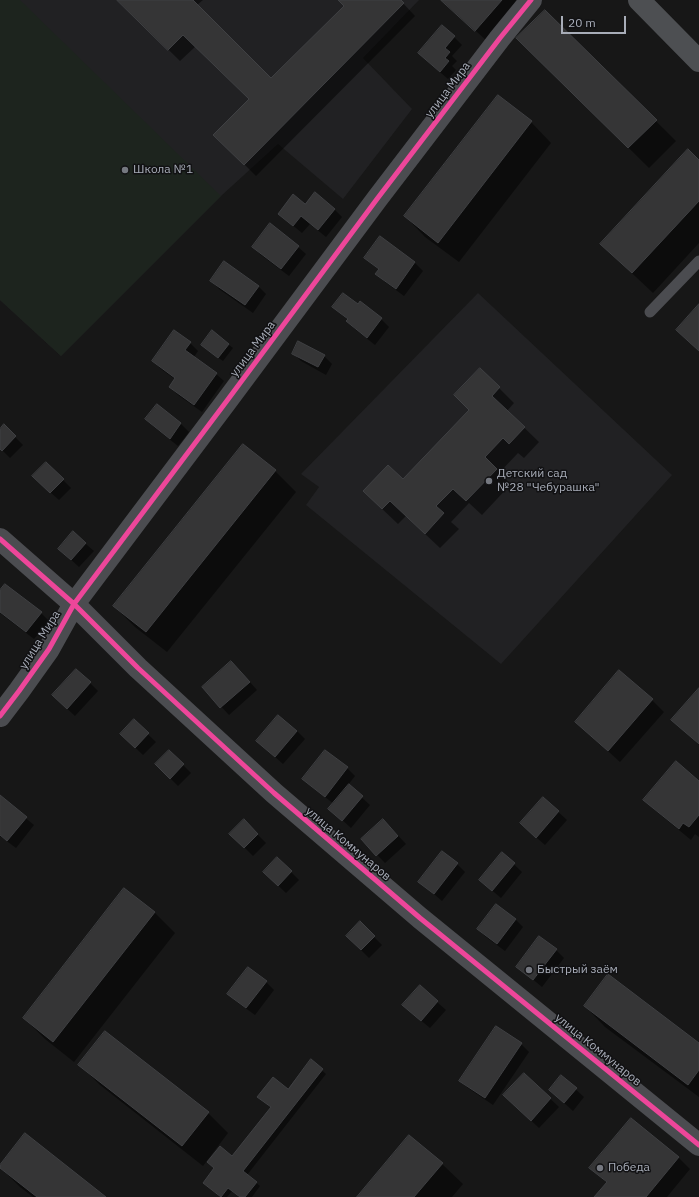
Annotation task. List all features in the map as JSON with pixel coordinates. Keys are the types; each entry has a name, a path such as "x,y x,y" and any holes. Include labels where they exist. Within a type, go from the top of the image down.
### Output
{"main road":[{"path":"639,0 699,61"}],"street":[{"name":"улица Мира","path":"0,716 48,650 74,604 377,199 495,44 531,0"},
{"name":"улица Коммунаров","path":"0,539 74,604 138,668 274,793 420,918 699,1145"}],"lane":[{"path":"650,312 699,261"}],"shaded area":[{"name":"Школа №1","path":"0,0 419,0 363,58 412,109 343,199 278,144 221,196 61,356 0,300"},
{"path":"0,0 20,0 221,196 61,356 0,300"},
{"name":"Детский сад №28 \"Чебурашка\"","path":"478,293 672,475 501,664 306,505 319,487 301,474"}],"building":[{"path":"117,0 193,0 271,78 344,6 338,0 401,0 404,3 244,165 213,135 249,99 183,35 168,50"},
{"path":"441,0 502,0 475,31"},
{"path":"545,10 657,120 628,148 516,38"},
{"path":"442,25 455,36 445,48 450,52 445,58 449,61 440,72 418,53"},
{"path":"498,95 532,121 438,243 404,216"},
{"path":"688,149 699,160 699,201 632,273 600,244"},
{"path":"315,192 335,209 318,230 301,216 293,226 278,214 293,194 305,204"},
{"path":"270,223 299,246 281,269 252,247"},
{"path":"380,236 415,262 396,289 375,274 379,269 364,258"},
{"path":"224,261 259,286 245,305 210,281"},
{"path":"343,293 358,304 360,301 382,318 367,338 346,321 348,319 332,307"},
{"path":"699,304 699,351 676,330"},
{"path":"174,330 191,342 185,350 217,373 194,405 169,387 175,378 152,361"},
{"path":"212,330 229,344 218,358 201,345"},
{"path":"298,341 325,355 318,367 292,354"},
{"path":"480,368 500,387 492,396 525,427 509,444 503,438 485,457 497,469 466,501 453,489 436,506 444,513 425,534 390,501 382,509 363,491 388,465 403,479 469,410 454,395"},
{"path":"157,404 181,423 170,439 145,419"},
{"path":"4,424 16,436 2,451 0,449 0,429"},
{"path":"243,444 276,470 146,632 113,606"},
{"path":"46,462 64,479 50,493 32,476"},
{"path":"73,531 86,543 71,560 58,549"},
{"path":"5,584 42,612 26,632 0,612 0,590"},
{"path":"231,661 250,682 220,708 202,687"},
{"path":"76,669 91,682 67,709 52,695"},
{"path":"619,670 653,699 608,751 575,722"},
{"path":"699,688 699,744 671,720"},
{"path":"278,715 297,731 275,757 256,741"},
{"path":"134,719 149,733 135,748 120,734"},
{"path":"169,750 184,764 170,779 155,764"},
{"path":"325,750 348,767 325,797 302,779"},
{"path":"676,761 699,781 699,815 689,827 683,823 679,829 643,800"},
{"path":"349,784 363,796 342,821 328,809"},
{"path":"0,795 27,817 7,841 0,835"},
{"path":"543,797 559,811 536,838 520,823"},
{"path":"244,819 258,834 244,848 229,834"},
{"path":"383,819 398,836 376,856 361,839"},
{"path":"442,851 458,863 434,894 418,882"},
{"path":"502,852 515,863 492,891 479,880"},
{"path":"277,857 292,871 278,886 263,872"},
{"path":"124,888 155,912 53,1042 23,1018"},
{"path":"496,904 516,919 497,944 477,929"},
{"path":"360,921 375,936 361,950 346,936"},
{"path":"539,936 557,949 533,980 516,967"},
{"path":"248,967 267,981 246,1008 227,994"},
{"path":"608,974 699,1043 699,1070 688,1085 584,1006"},
{"path":"420,985 438,1001 421,1021 402,1005"},
{"path":"496,1026 522,1043 485,1098 459,1081"},
{"path":"105,1031 209,1112 182,1146 78,1065"},
{"path":"311,1059 323,1069 243,1171 257,1182 245,1197 240,1197 228,1188 221,1197 203,1183 214,1168 207,1162 220,1146 232,1156 271,1107 257,1097 273,1077 288,1089"},
{"path":"524,1073 551,1098 531,1121 503,1095"},
{"path":"561,1075 577,1088 564,1103 549,1090"},
{"path":"631,1118 679,1157 646,1197 594,1197 607,1182 589,1168"},
{"path":"25,1133 106,1197 37,1197 0,1168 0,1165"},
{"path":"409,1135 443,1163 414,1197 357,1197"}],"cycle path":[{"path":"0,716 49,649 74,604 377,199 500,38 531,0"},
{"path":"0,539 74,604 138,668 274,793 420,918 699,1145"}],"place":[{"name":"Школа №1","path":"125,170"},
{"name":"Детский сад №28 \"Чебурашка\"","path":"489,481"},
{"name":"Быстрый заём","path":"529,970"},
{"name":"Победа","path":"600,1168"}]}
